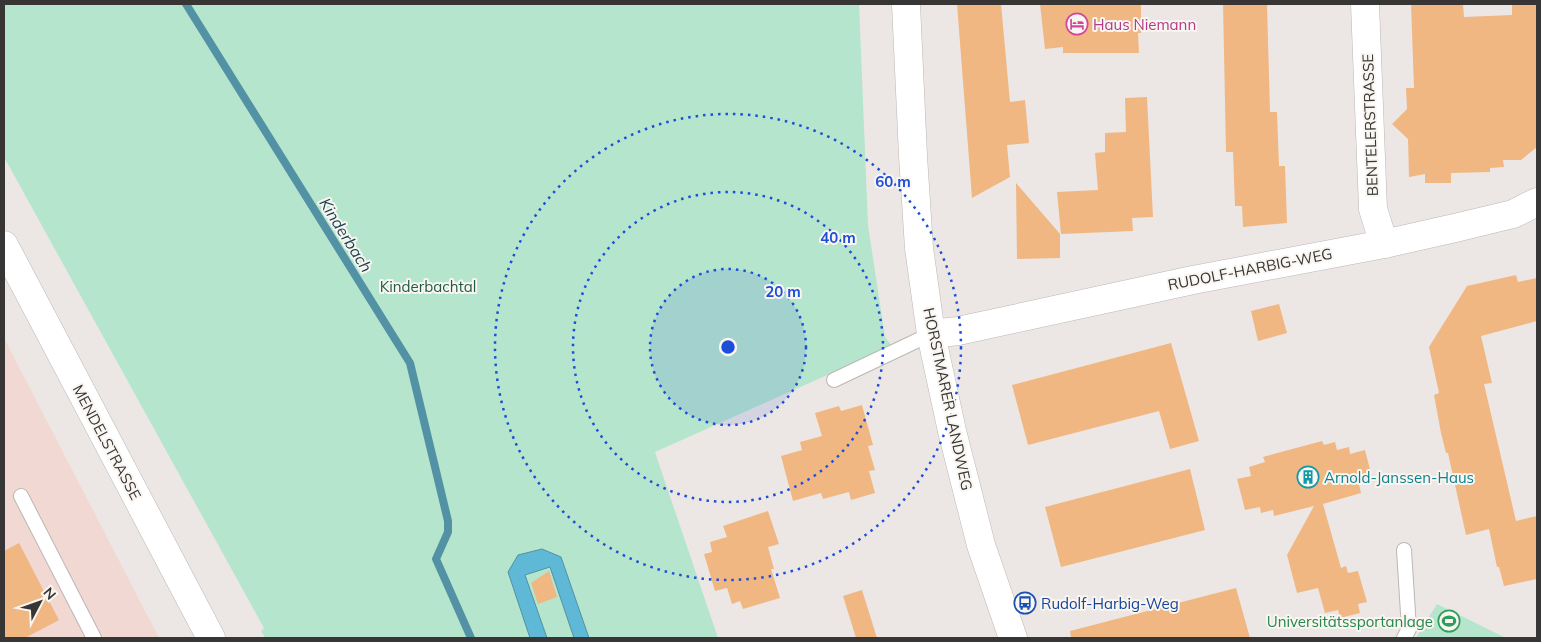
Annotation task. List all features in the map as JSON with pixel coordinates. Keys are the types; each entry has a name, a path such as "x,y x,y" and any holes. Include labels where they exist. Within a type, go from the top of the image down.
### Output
{"street":[{"name":"HORSTMARER LANDWEG","path":"906,4 919,238 931,334 952,431 981,545 1013,638"},
{"name":"BENTELERSTRASSE","path":"1365,4 1373,209 1384,244"},
{"name":"RUDOLF-HARBIG-WEG","path":"931,334 958,331 1193,280 1384,244 1513,214 1537,202"},
{"name":"MENDELSTRASSE","path":"4,245 211,638"}],"lane":[{"path":"834,380 931,334"},
{"path":"21,496 94,638"},
{"path":"1404,550 1409,629 1404,638"}],"shaded area":[{"path":"4,338 159,638 4,638"}],"green space":[{"name":"Kinderbachtal","path":"4,4 859,4 868,225 885,337 892,346 655,452 718,638 265,638 261,631 264,628 4,157"},
{"name":"Universitätssportanlage","path":"1437,604 1506,638 1416,638"}],"water":[{"path":"542,549 561,557 589,638 574,638 550,567 525,575 547,638 530,638 508,572 518,555"}],"building":[{"path":"957,4 1001,4 1010,102 1025,100 1029,143 1007,145 1010,177 972,198"},
{"path":"1040,4 1141,4 1141,33 1138,33 1139,53 1063,53 1063,47 1045,49"},
{"path":"1223,4 1267,4 1270,112 1277,112 1279,166 1285,166 1287,223 1243,227 1242,206 1235,206 1233,152 1226,152"},
{"path":"1411,4 1463,4 1464,17 1512,15 1512,4 1537,4 1537,147 1521,160 1503,160 1504,167 1490,168 1490,172 1451,173 1451,183 1425,183 1425,174 1409,177 1408,139 1392,124 1407,109 1406,88 1414,88"},
{"path":"1147,97 1153,217 1132,218 1133,231 1061,234 1057,192 1098,190 1095,153 1105,152 1105,133 1126,132 1125,98"},
{"path":"1016,183 1060,234 1060,258 1017,259"},
{"path":"1516,275 1518,282 1537,278 1537,321 1481,336 1492,383 1484,384 1516,521 1537,516 1537,579 1504,586 1499,567 1497,567 1489,529 1466,535 1448,453 1446,453 1441,433 1434,395 1439,393 1429,347 1467,286"},
{"path":"1279,304 1287,333 1258,341 1251,311"},
{"path":"1171,343 1199,441 1170,449 1159,411 1028,445 1012,385"},
{"path":"862,405 873,445 868,446 875,470 869,471 875,493 851,500 849,492 823,499 821,493 793,501 781,456 802,450 800,442 822,436 815,413 839,406 841,411"},
{"path":"1322,441 1324,445 1335,442 1337,450 1349,447 1350,454 1365,450 1373,481 1359,484 1361,493 1323,504 1341,568 1346,566 1348,573 1358,571 1367,602 1358,604 1360,613 1340,618 1338,610 1325,613 1318,588 1297,593 1287,555 1314,506 1274,516 1273,510 1261,513 1260,507 1245,510 1237,479 1251,476 1249,467 1265,462 1263,457"},
{"path":"1190,469 1205,530 1061,567 1045,507"},
{"path":"768,511 779,544 768,547 774,569 771,569 780,598 743,609 740,601 732,604 727,588 715,591 704,554 712,552 710,542 727,537 723,526"},
{"path":"19,543 59,620 25,638 4,638 4,551"},
{"path":"549,571 557,597 538,604 531,583"},
{"path":"1236,588 1250,638 1071,638 1070,631"},
{"path":"862,590 877,638 856,638 843,596"}],"waterway":[{"name":"Kinderbach","path":"186,4 410,363 448,521 448,532 436,559 471,638"}],"place":[{"name":"Haus Niemann","path":"1077,24"},
{"name":"Arnold-Janssen-Haus","path":"1308,477"},
{"name":"Rudolf-Harbig-Weg","path":"1025,603"},
{"name":"Universitätssportanlage","path":"1449,621"}]}
